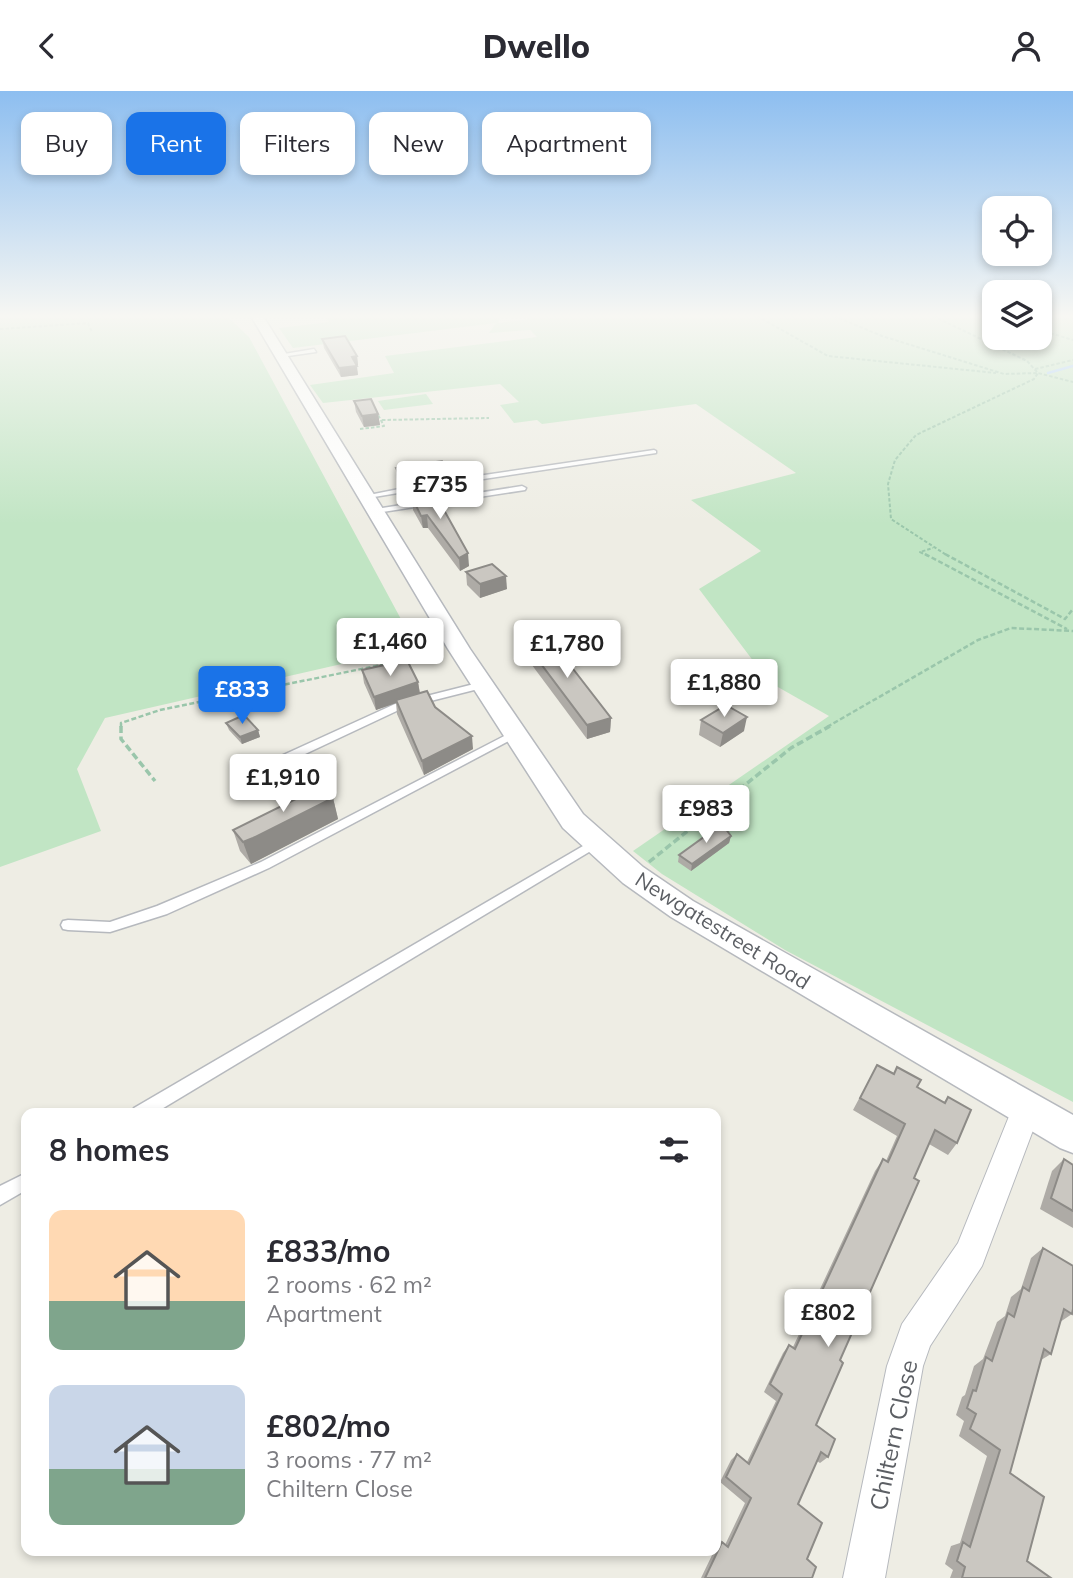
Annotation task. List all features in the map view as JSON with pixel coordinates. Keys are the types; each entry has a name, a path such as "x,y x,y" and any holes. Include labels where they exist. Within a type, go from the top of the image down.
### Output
{"street":[{"name":"Newgatestreet Road","path":"300,385 482,685 573,821 595,843 633,875 682,909 1073,1135"},
{"name":"Chiltern Close","path":"864,1578 905,1366 915,1337 970,1254 1026,1109"}],"lane":[{"path":"372,503 654,452"},
{"path":"372,503 522,488"},
{"path":"250,775 399,706 482,685"},
{"path":"68,925 110,927 162,910 311,842 514,734"},
{"path":"148,1108 595,843"},
{"path":"0,1196 21,1184"}],"path":[{"path":"1021,385 916,435 895,460 888,484 891,519 933,548 1065,619 1073,609"},
{"path":"360,429 384,426 374,408"},
{"path":"382,420 489,418"},
{"path":"933,548 920,552 1071,631"},
{"path":"633,875 791,748 978,640 1011,628 1071,631"},
{"path":"155,781 121,739 121,723 160,710 459,649"}],"green space":[{"path":"0,385 275,385 416,647 105,718 77,769 101,831 0,867"},
{"path":"310,385 487,385 323,403"},
{"path":"501,385 1073,385 1073,1102 785,950 662,874 633,851 829,716 769,682 699,589 761,551 691,500 796,473 696,404 542,424 537,420 514,423 500,405 519,402"},
{"path":"426,394 433,404 384,410 378,401"}],"building":[{"path":"371,399 378,414 362,416 354,401"},
{"path":"442,461 446,467 399,474 396,468"},
{"path":"452,481 455,488 407,495 404,489"},
{"path":"435,494 468,553 459,558 427,515 421,516 412,497"},
{"path":"492,564 506,576 480,584 466,572"},
{"path":"546,634 611,718 587,725 523,640"},
{"path":"407,660 418,682 374,697 362,670"},
{"path":"427,691 435,707 472,736 422,761 396,700"},
{"path":"726,705 747,717 723,733 701,720"},
{"path":"244,715 258,730 240,737 226,723"},
{"path":"322,786 333,798 243,842 233,830"},
{"path":"722,824 731,836 692,864 679,855"},
{"path":"877,1065 894,1074 897,1067 921,1080 917,1087 945,1103 948,1097 971,1110 957,1143 935,1130 914,1178 919,1181 840,1360 843,1363 816,1425 835,1439 828,1457 821,1452 798,1504 822,1523 807,1559 816,1567 812,1578 705,1578 715,1556 721,1556 722,1542 728,1547 751,1498 726,1477 737,1454 749,1464 782,1394 770,1384 789,1345 795,1349 883,1159 888,1162 905,1124 860,1098"},
{"path":"1064,1159 1073,1165 1073,1211 1051,1198"},
{"path":"1043,1248 1073,1266 1073,1309 1072,1314 1064,1309 1051,1354 1044,1349 1010,1473 1044,1497 1027,1561 1051,1578 962,1578 965,1567 957,1561 963,1542 970,1547 1000,1450 970,1429 976,1414 967,1408 973,1390 976,1391 986,1357 992,1361 1008,1313 1014,1317 1023,1287 1029,1291"}]}
